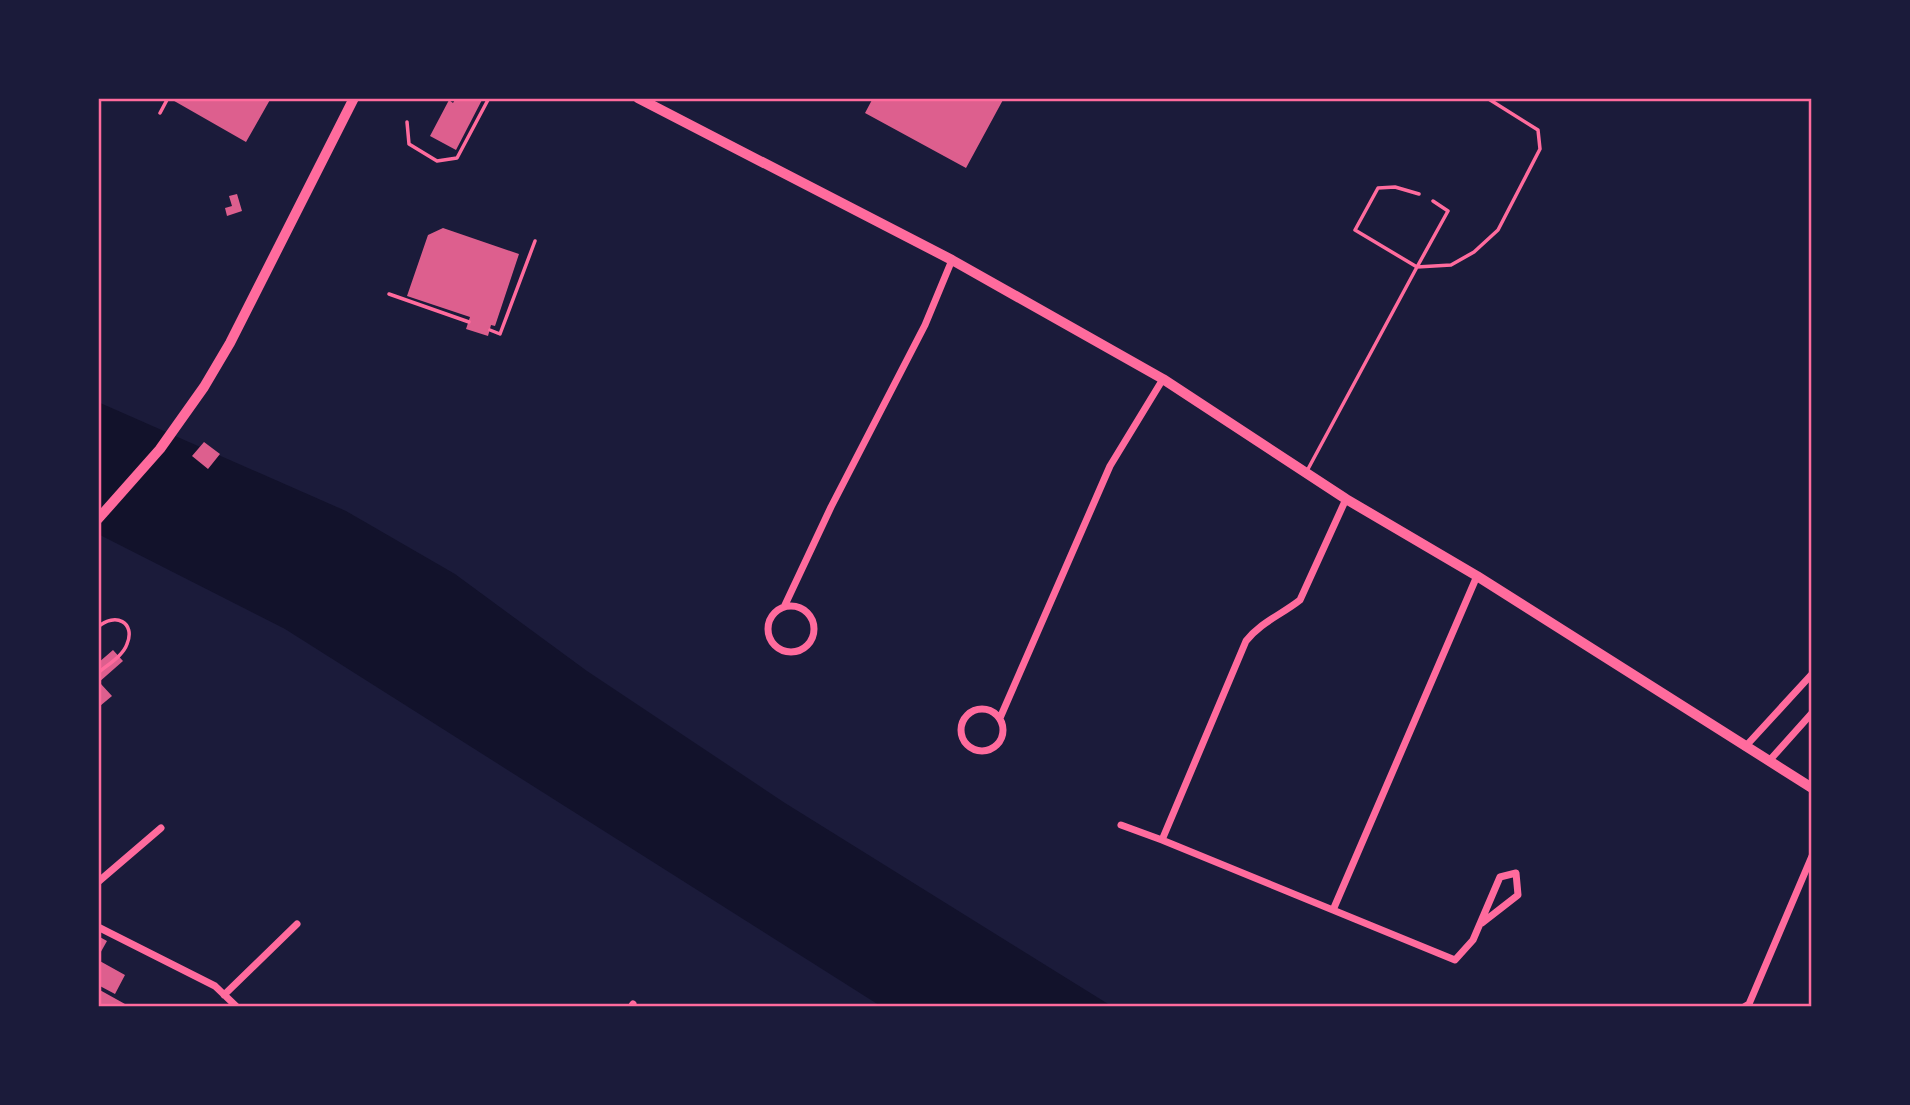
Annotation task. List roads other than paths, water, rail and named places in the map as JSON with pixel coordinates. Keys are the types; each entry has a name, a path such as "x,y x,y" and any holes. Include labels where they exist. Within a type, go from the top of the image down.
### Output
{"main road":[{"path":"98,519 160,449 204,387 230,343 354,98"},
{"path":"638,98 952,260 1163,379 1346,499 1477,576 1812,788"}],"street":[{"path":"784,607 799,608 811,619 813,634 810,641 798,651 783,651 772,642 769,622 772,615 784,607 831,507 925,325 952,260"},
{"path":"1000,718 988,709 974,710 963,720 963,741 974,750 987,751 1002,738 1003,725 1000,718 1110,466 1163,379"},
{"path":"1162,840 1246,641 1268,619 1286,612 1300,600 1346,499"},
{"path":"1332,910 1477,576"},
{"path":"1745,747 1812,674"},
{"path":"1769,761 1812,713"},
{"path":"1121,825 1455,960 1473,940 1500,877 1516,873 1518,895 1482,923"},
{"path":"98,882 161,828"},
{"path":"1748,1006 1812,856"},
{"path":"224,995 297,924"},
{"path":"98,927 215,986 237,1007"}],"lane":[{"path":"160,113 168,98"},
{"path":"407,122 410,144 437,160 457,158 489,98"},
{"path":"1419,194 1395,187 1378,188 1355,230 1417,267 1451,265 1474,252 1498,230 1541,149 1538,130 1487,98"},
{"path":"1307,471 1448,211 1433,201"},
{"path":"490,330 500,334 535,241"},
{"path":"389,294 469,321"},
{"path":"98,627 108,620 118,619 126,625 129,634 123,652 98,673"}]}
